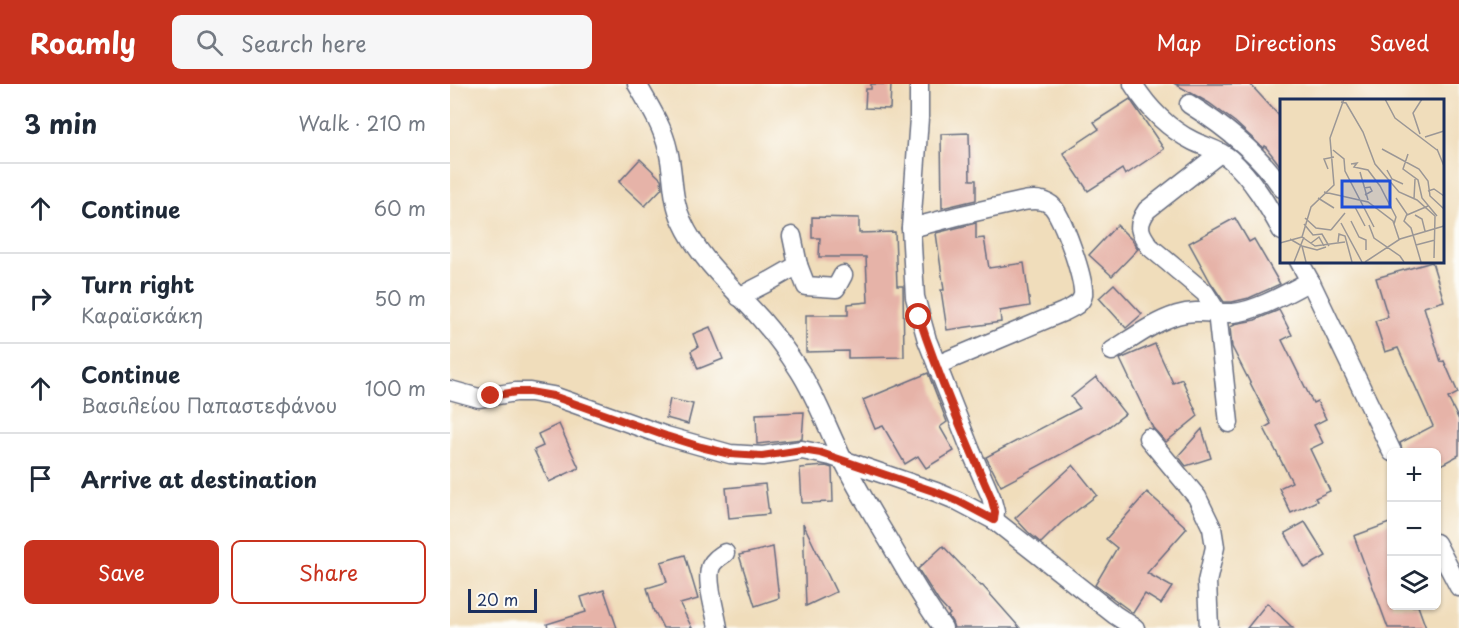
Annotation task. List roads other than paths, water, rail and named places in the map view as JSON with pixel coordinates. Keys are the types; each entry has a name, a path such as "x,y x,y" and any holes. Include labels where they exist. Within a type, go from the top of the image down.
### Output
{"street":[{"path":"637,84 668,146 674,193 682,222 708,263 762,320 800,370 870,510 943,628"},
{"path":"919,84 919,118 911,228 915,297 927,340 991,497 995,512 994,520"},
{"path":"1132,84 1165,123 1192,141 1229,158 1238,166 1268,206 1280,227"},
{"path":"1189,104 1222,126 1253,153 1280,186"},
{"path":"1220,153 1147,210 1140,220 1140,229 1143,238 1150,246 1205,293 1216,312 1229,423"},
{"path":"911,228 1002,206 1041,200 1051,205 1058,217 1072,247 1083,284 1083,296 1079,304 937,365"},
{"path":"792,236 798,265 806,286 836,288 843,275"},
{"path":"1300,262 1390,448"},
{"path":"739,297 798,265"},
{"path":"1112,351 1162,320 1198,311 1232,313 1254,307 1310,281"},
{"path":"450,390 479,398 516,392 553,396 701,447 730,454 762,456 802,450 821,453 936,492 994,520 1114,615 1135,628"},
{"path":"1148,438 1197,497 1212,528 1215,547 1207,582 1209,628"},
{"path":"1441,551 1459,587"},
{"path":"717,628 709,575 712,565 718,557 725,553"}]}
